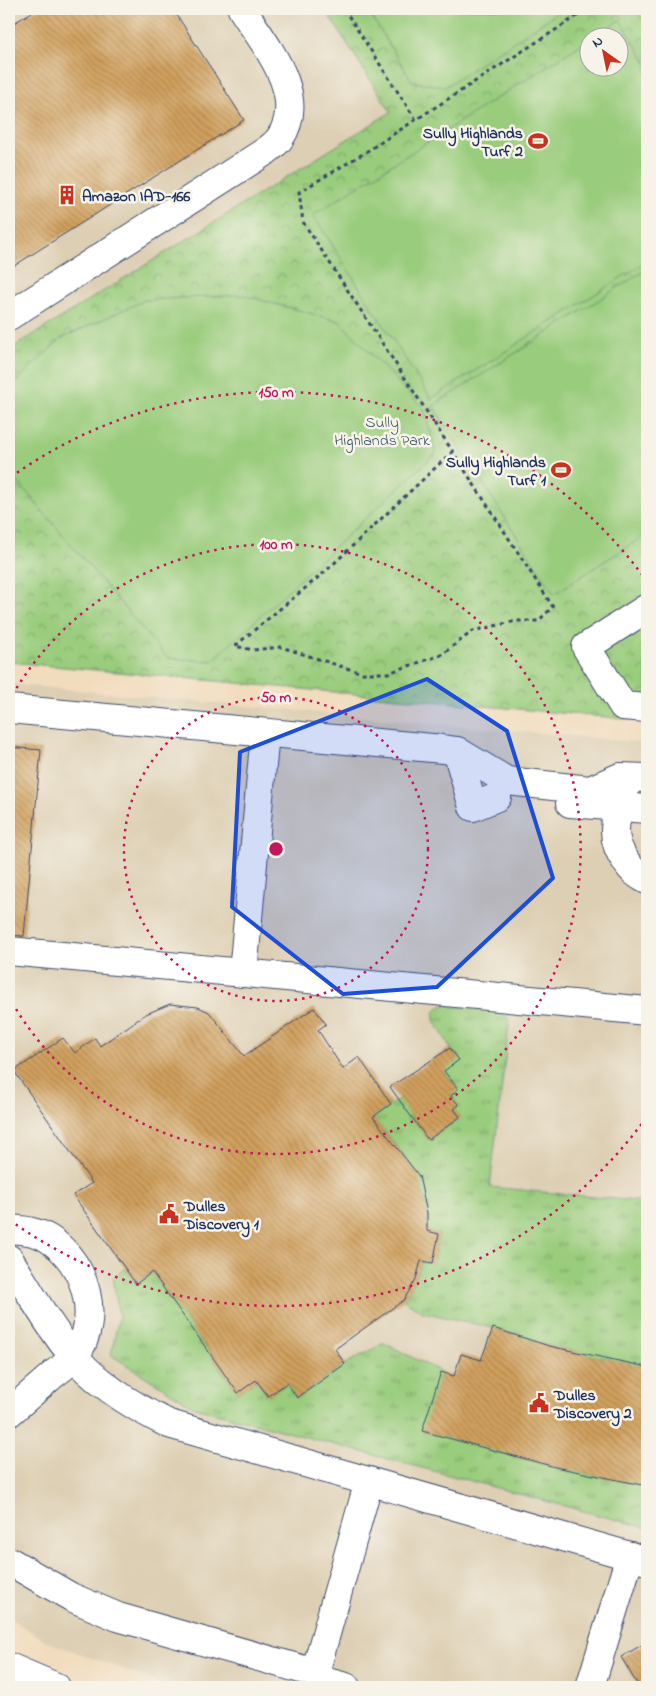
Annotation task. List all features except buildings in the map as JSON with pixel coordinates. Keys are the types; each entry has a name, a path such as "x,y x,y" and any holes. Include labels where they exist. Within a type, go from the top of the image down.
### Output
{"main road":[{"path":"9,316 266,151 280,139 286,126 289,109 288,90 282,72 242,9"},
{"path":"647,608 586,647 623,706 647,708"},
{"path":"9,709 457,751 507,781 590,790 620,777 638,777"},
{"path":"243,973 265,732"},
{"path":"457,751 497,797 647,809"},
{"path":"638,777 620,806 615,823 616,842 630,867 640,877 647,880"},
{"path":"9,951 647,1011"},
{"path":"9,1229 32,1231 48,1238 65,1251 76,1264 85,1286 89,1316 86,1338 74,1357 9,1413"},
{"path":"9,1259 74,1357 114,1393 141,1410 169,1424 638,1558 590,1687"},
{"path":"315,1673 369,1481"},
{"path":"9,1561 71,1597 118,1616 315,1673 327,1682 346,1687"},
{"path":"9,1667 56,1687"}],"path":[{"path":"344,9 416,120"},
{"path":"453,451 326,572 235,646 253,650 281,647 362,673 388,674 441,655 473,631 516,621 538,621 552,608 453,451 303,222 299,192 416,120 588,9"}],"highlighted area":[{"path":"427,679 507,731 553,878 437,987 343,994 232,907 240,752"}],"shaded area":[{"path":"9,9 325,9 392,112 9,350"},
{"path":"9,684 647,743 647,1687 172,1687 48,1642 9,1618"}],"green space":[{"name":"Sully Highlands Park","path":"325,9 638,9 647,24 647,721 9,662 9,350 391,112"},
{"path":"367,9 563,9 445,87 412,81"},
{"name":"Sully Highlands Turf 2","path":"620,20 625,28 607,28"},
{"name":"Sully Highlands Turf 2","path":"628,33 647,63 647,261 431,399 313,215 578,46 578,78 628,78"},
{"name":"Sully Highlands Turf 1","path":"647,269 647,534 554,594 433,406"},
{"path":"242,295 339,321 424,409 436,453 212,661 167,658 13,476 9,458 9,388 62,338 145,300"},
{"path":"444,1005 493,1010 508,1017 509,1024 490,1187 647,1202 647,1367 549,1346 493,1328 423,1312 404,1300 416,1279 421,1261 433,1263 439,1234 427,1231 427,1212 419,1181 404,1156 373,1117 399,1099 428,1140 460,1118 454,1109 458,1105 451,1096 458,1089 444,1071 458,1060 434,1020 436,1011"},
{"path":"125,1269 136,1284 152,1272 238,1393 256,1380 268,1396 287,1383 297,1398 345,1364 384,1343 441,1372 423,1431 555,1467 647,1486 647,1528 194,1407 111,1355 119,1317 113,1277"}],"place":[{"name":"Sully Highlands Turf 2","path":"538,141"},
{"name":"Amazon IAD-166","path":"67,195"},
{"name":"Sully Highlands Turf 1","path":"561,470"},
{"name":"Dulles Discovery 1","path":"169,1214"},
{"name":"Dulles Discovery 2","path":"539,1403"}]}
